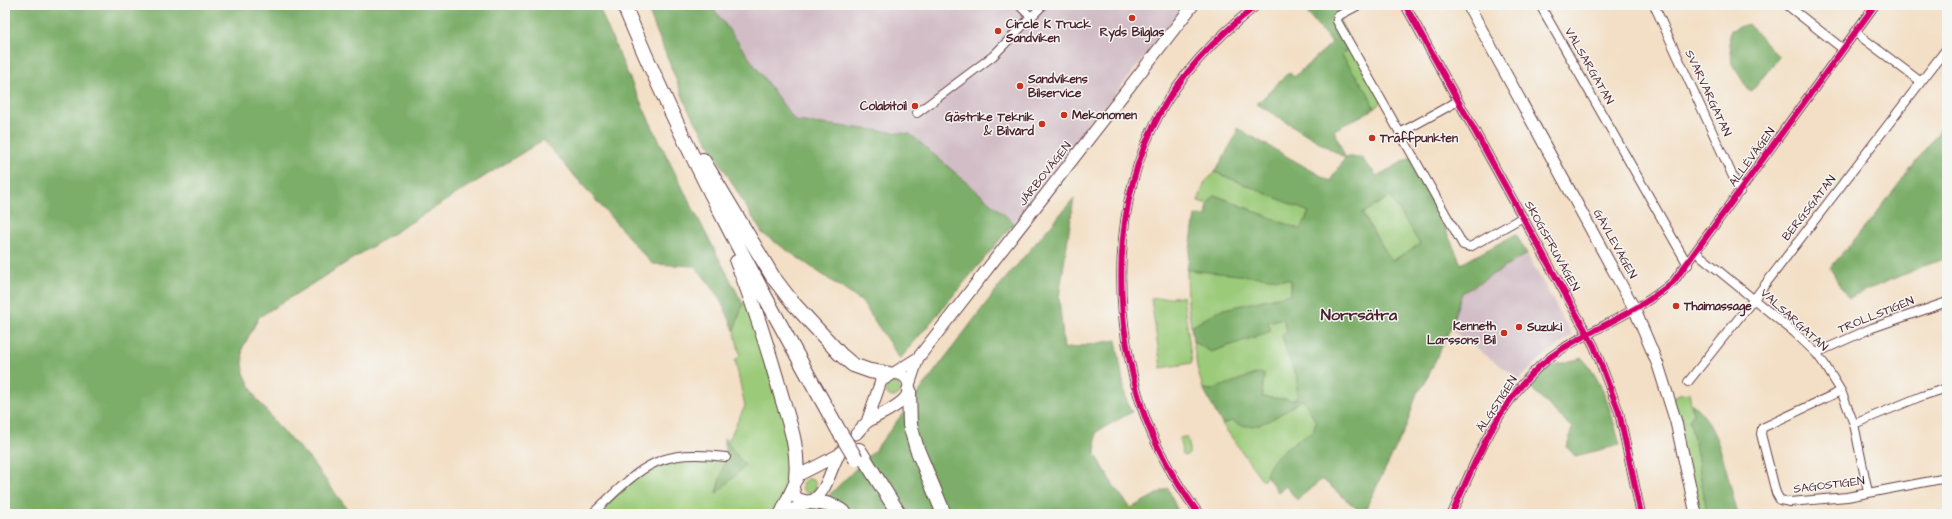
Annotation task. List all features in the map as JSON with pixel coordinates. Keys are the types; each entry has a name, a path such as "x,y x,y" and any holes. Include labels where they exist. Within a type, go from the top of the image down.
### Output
{"highway":[{"path":"624,5 763,294 847,431 857,454 890,514"},
{"path":"632,5 695,153 743,277 773,366 797,453 794,482"},
{"path":"695,153 773,277 792,302 840,354 853,365 870,371 892,374"},
{"path":"909,388 910,425 917,449 944,514"},
{"path":"857,454 899,514"},
{"path":"809,502 824,503 835,506 844,514"}],"main road":[{"name":"JÄRBOVÄGEN","path":"867,422 881,381 918,358 1193,5"},
{"name":"GÄVLEVÄGEN","path":"1468,5 1634,308 1660,371 1676,422 1696,514"},
{"name":"JÄRBOVÄGEN","path":"847,431 867,422 902,402 909,388 918,358"},
{"path":"892,374 904,376 909,388"},
{"path":"840,452 822,495 781,514 794,482 805,471 840,452"},
{"path":"794,482 796,498 809,502"}],"street":[{"path":"1019,5 1031,17"},
{"path":"917,113 993,56 1043,5"},
{"path":"1199,514 1173,473 1151,432 1133,379 1123,316 1122,264 1124,229 1130,194 1144,144 1160,114 1188,72 1202,56 1257,5"},
{"path":"1359,5 1338,16 1338,21 1462,246 1470,247 1524,218"},
{"name":"SKOGSFRUVÄGEN","path":"1405,5 1588,335 1608,380 1618,412 1629,452 1641,514"},
{"name":"VALSARGATAN","path":"1540,5 1688,265"},
{"name":"SVARVARGATAN","path":"1654,5 1740,192"},
{"path":"1787,5 1843,49"},
{"name":"ALLÉVÄGEN","path":"1634,308 1662,292 1688,265 1875,5"},
{"path":"1856,33 1921,82"},
{"name":"BERGSGATAN","path":"1688,382 1754,299 1947,48"},
{"path":"1400,134 1458,101"},
{"name":"VALSARGATAN","path":"1697,253 1754,299 1816,353 1841,391 1854,424 1868,492"},
{"name":"TROLLSTIGEN","path":"1816,353 1879,325 1947,302"},
{"name":"ÄLGSTIGEN","path":"1452,514 1486,441 1518,390 1544,362 1634,308"},
{"path":"1854,424 1922,396 1947,388"},
{"name":"SAGOSTIGEN","path":"1841,391 1762,428 1761,434 1776,492 1780,500 1790,502 1847,497 1947,478"},
{"path":"592,514 636,473 650,464 682,456 704,454 726,457"}],"shaded area":[{"path":"711,5 1185,5 1014,223 910,134 795,121"},
{"path":"1527,254 1572,335 1539,360 1520,380 1450,329 1462,293"}],"green space":[{"path":"5,5 598,5 649,119 685,193 743,304 734,330 726,312 707,280 694,266 652,264 543,140 259,317 242,349 244,373 256,398 280,428 309,458 351,514 5,514"},
{"path":"646,5 711,5 795,121 910,134 1014,223 900,359 862,302 762,233 688,109"},
{"path":"1301,5 1344,5 1346,12 1338,16 1352,47 1341,54 1368,93 1374,109 1334,130 1345,157 1361,157 1377,176 1413,156 1461,264 1516,234 1527,254 1462,293 1450,329 1424,385 1417,393 1406,427 1363,514 1322,479 1297,500 1286,486 1278,492 1266,475 1269,467 1279,454 1291,444 1313,431 1316,422 1303,399 1278,415 1260,424 1250,426 1241,425 1232,421 1222,424 1203,389 1211,390 1258,373 1264,374 1262,397 1296,400 1298,378 1290,362 1282,335 1287,333 1283,318 1268,322 1271,331 1211,352 1193,341 1191,327 1220,310 1291,294 1291,280 1187,270 1195,215 1206,216 1208,204 1214,195 1301,230 1309,212 1215,172 1236,135 1237,128 1330,181 1345,158 1257,104 1289,72 1294,77 1332,43","holes":["1390,196 1420,244 1392,261 1362,214"]},
{"path":"1748,24 1779,57 1752,91 1749,91 1732,64 1729,34 1731,30"},
{"path":"1352,47 1382,101 1374,109 1368,93 1341,54"},
{"path":"1947,121 1947,258 1921,267 1848,298 1830,268 1872,219"},
{"path":"1215,172 1309,211 1301,230 1215,195 1208,204 1198,201 1205,182"},
{"path":"1390,196 1420,244 1392,261 1362,214"},
{"path":"1074,198 1059,297 1064,349 1116,340 1126,399 1132,412 1096,432 1095,453 1115,488 1131,508 1168,488 1179,514 810,514 875,450 1000,285"},
{"path":"1187,270 1291,279 1291,294 1220,310 1191,327 1188,307"},
{"path":"1183,296 1192,363 1161,368 1151,299"},
{"path":"751,300 798,464 780,514 592,514 636,473 682,456 726,457 716,493 745,466 727,443 745,406 735,360 740,355 734,330 743,304"},
{"path":"1283,318 1288,334 1282,335 1290,362 1298,378 1296,400 1262,397 1264,375 1211,390 1203,389 1197,367 1193,341 1211,352 1271,331 1268,322"},
{"path":"1582,358 1596,377 1606,398 1620,445 1575,456 1567,447 1572,428 1527,384 1550,366"},
{"path":"890,383 896,383 900,387 900,393 896,397 890,397 886,393 886,387"},
{"path":"1689,393 1693,414 1689,420 1695,443 1707,514 1696,514 1670,400 1679,394"},
{"path":"1303,399 1316,422 1313,431 1293,443 1263,481 1222,424 1232,421 1237,424 1284,412"},
{"path":"1691,403 1701,412 1716,438 1722,454 1738,514 1707,514 1695,443 1689,420 1693,414"},
{"path":"1183,437 1187,438 1189,441 1189,454 1185,456 1183,455 1179,439"},
{"path":"724,438 745,466 716,494 726,457"},
{"path":"806,479 812,479 816,483 816,489 812,493 806,493 802,489 802,483"}],"cycle path":[{"path":"1199,514 1182,490 1159,450 1142,408 1132,372 1125,335 1122,297 1122,259 1125,222 1132,185 1144,149 1168,99 1202,55 1257,5"},
{"path":"1405,5 1594,346 1619,412 1641,514"},
{"path":"1452,514 1495,423 1509,401 1525,381 1542,364 1562,349 1648,301 1674,281 1875,5"}],"place":[{"name":"Ryds Bilglas","path":"1132,18"},
{"name":"Circle K Truck Sandviken","path":"998,31"},
{"name":"Sandvikens Bilservice","path":"1020,86"},
{"name":"Colabitoil","path":"915,106"},
{"name":"Mekonomen","path":"1064,115"},
{"name":"Gästrike Teknik & Bilvård","path":"1042,124"},
{"name":"Träffpunkten","path":"1372,138"},
{"name":"Thaimassage","path":"1676,306"},
{"name":"Suzuki","path":"1519,327"},
{"name":"Kenneth Larssons Bil","path":"1504,333"}],"district":[{"name":"Norrsätra","path":"1359,315"}]}
